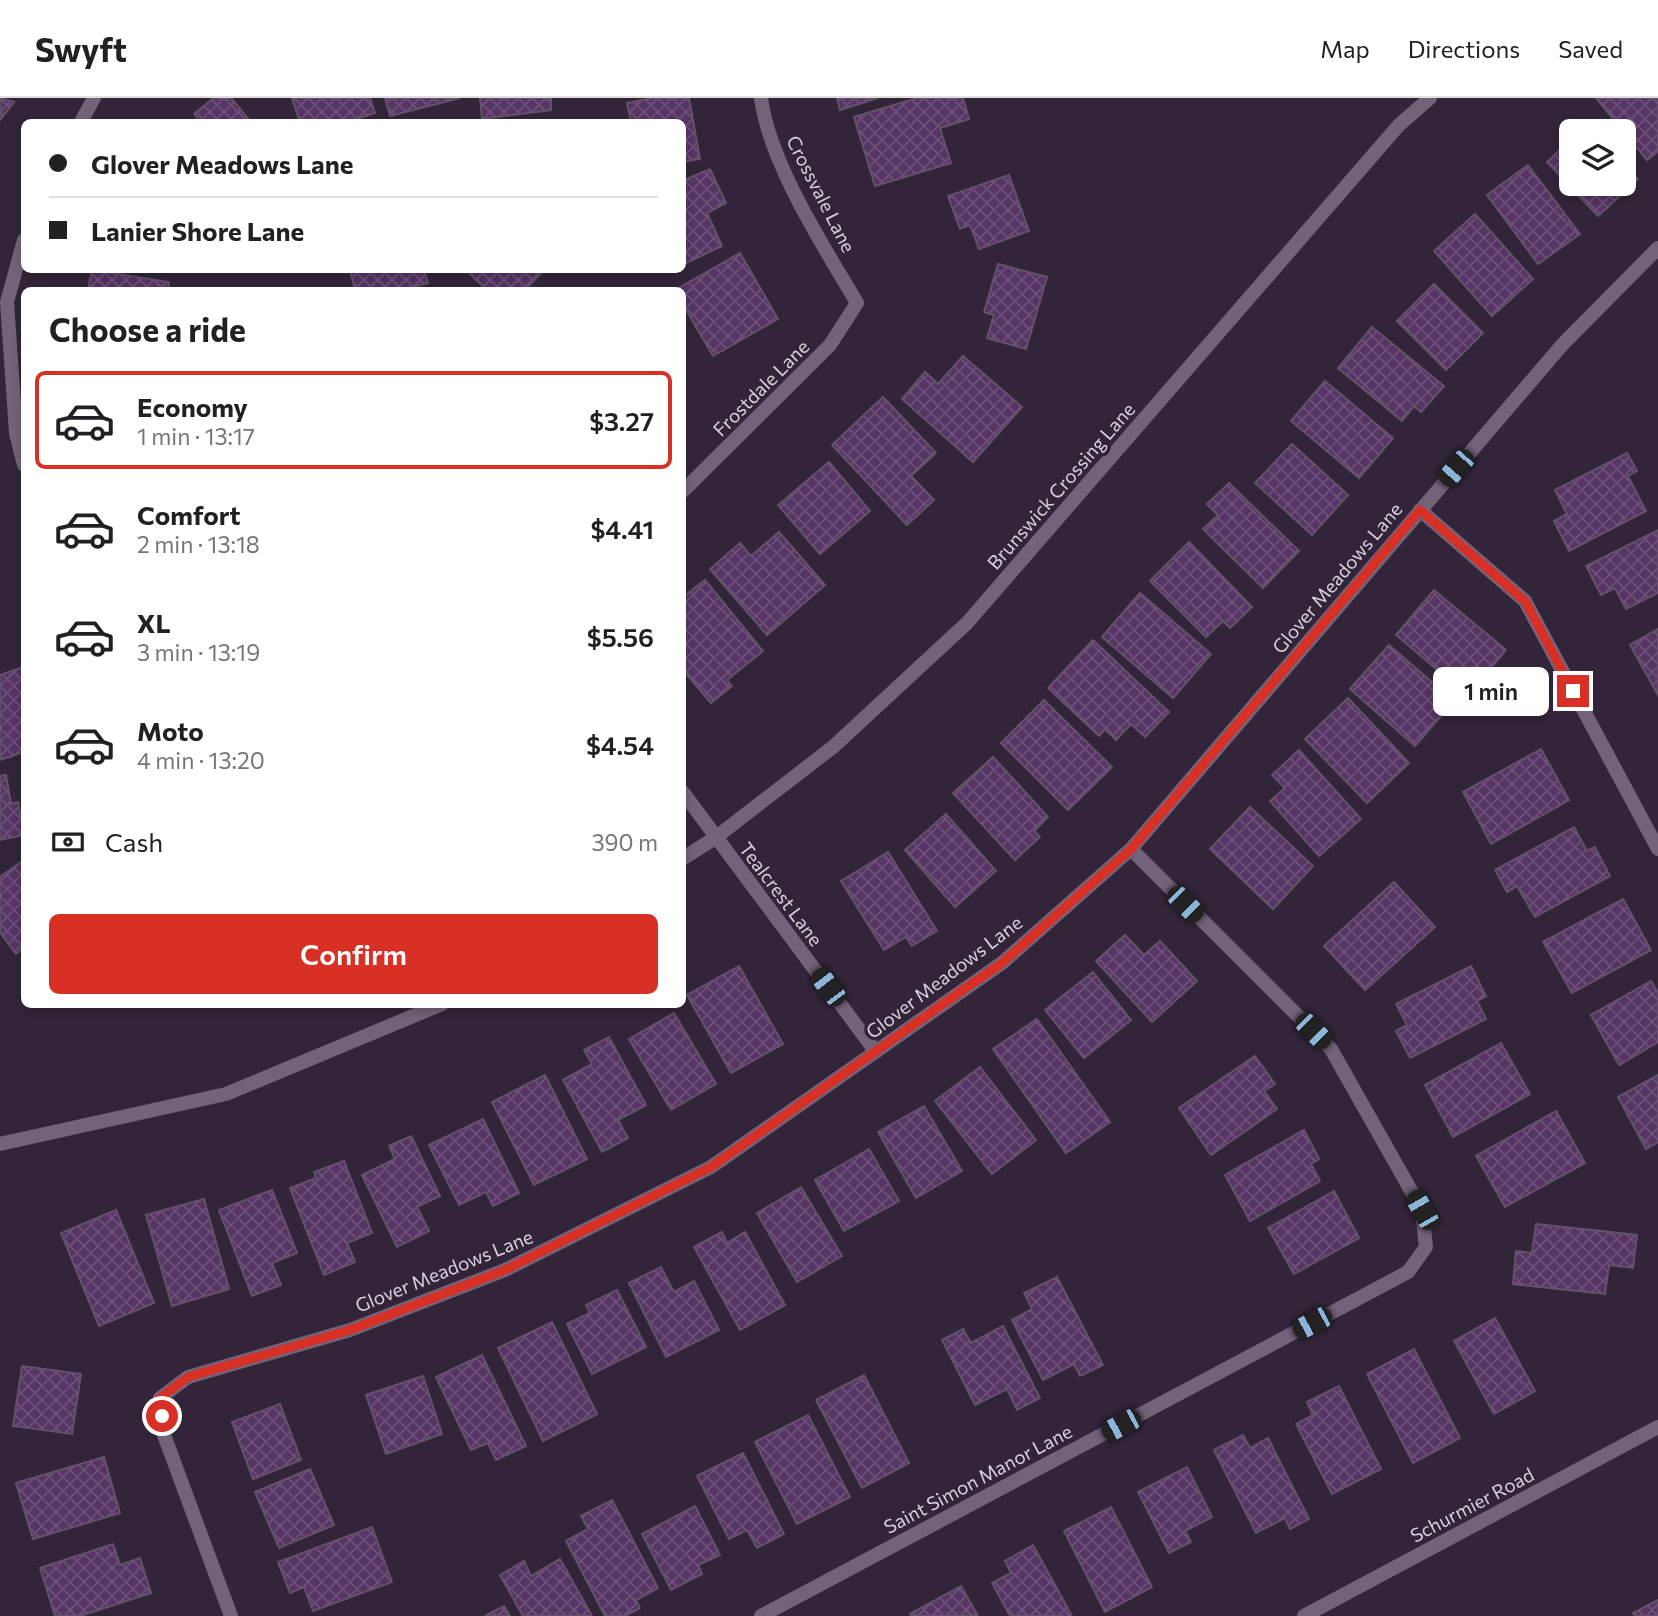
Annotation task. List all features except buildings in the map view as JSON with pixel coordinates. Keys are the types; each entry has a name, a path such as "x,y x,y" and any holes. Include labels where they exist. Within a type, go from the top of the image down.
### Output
{"street":[{"path":"83,119 94,98"},
{"name":"Crossvale Lane","path":"761,98 764,122 809,222 857,303"},
{"name":"Brunswick Crossing Lane","path":"686,856 715,838 833,747 967,623 1398,125 1430,98"},
{"name":"Glover Meadows Lane","path":"231,1616 164,1435 160,1398 188,1377 350,1330 505,1270 711,1167 1002,963 1131,849 1562,345 1658,247"},
{"path":"21,251 7,302 16,433 21,453"},
{"name":"Frostdale Lane","path":"686,488 830,345 857,303"},
{"path":"1420,510 1525,601 1658,849"},
{"name":"Tealcrest Lane","path":"686,797 876,1052"},
{"name":"Saint Simon Manor Lane","path":"761,1616 1408,1272 1426,1247 1422,1210 1331,1049 1131,849"},
{"path":"0,1144 226,1094 432,1008"},
{"name":"Schurmier Road","path":"1304,1616 1658,1427"}],"route":[{"path":"162,1416 160,1398 188,1377 350,1330 505,1270 711,1167 1002,963 1131,849 1420,510 1525,601 1573,691"}]}
